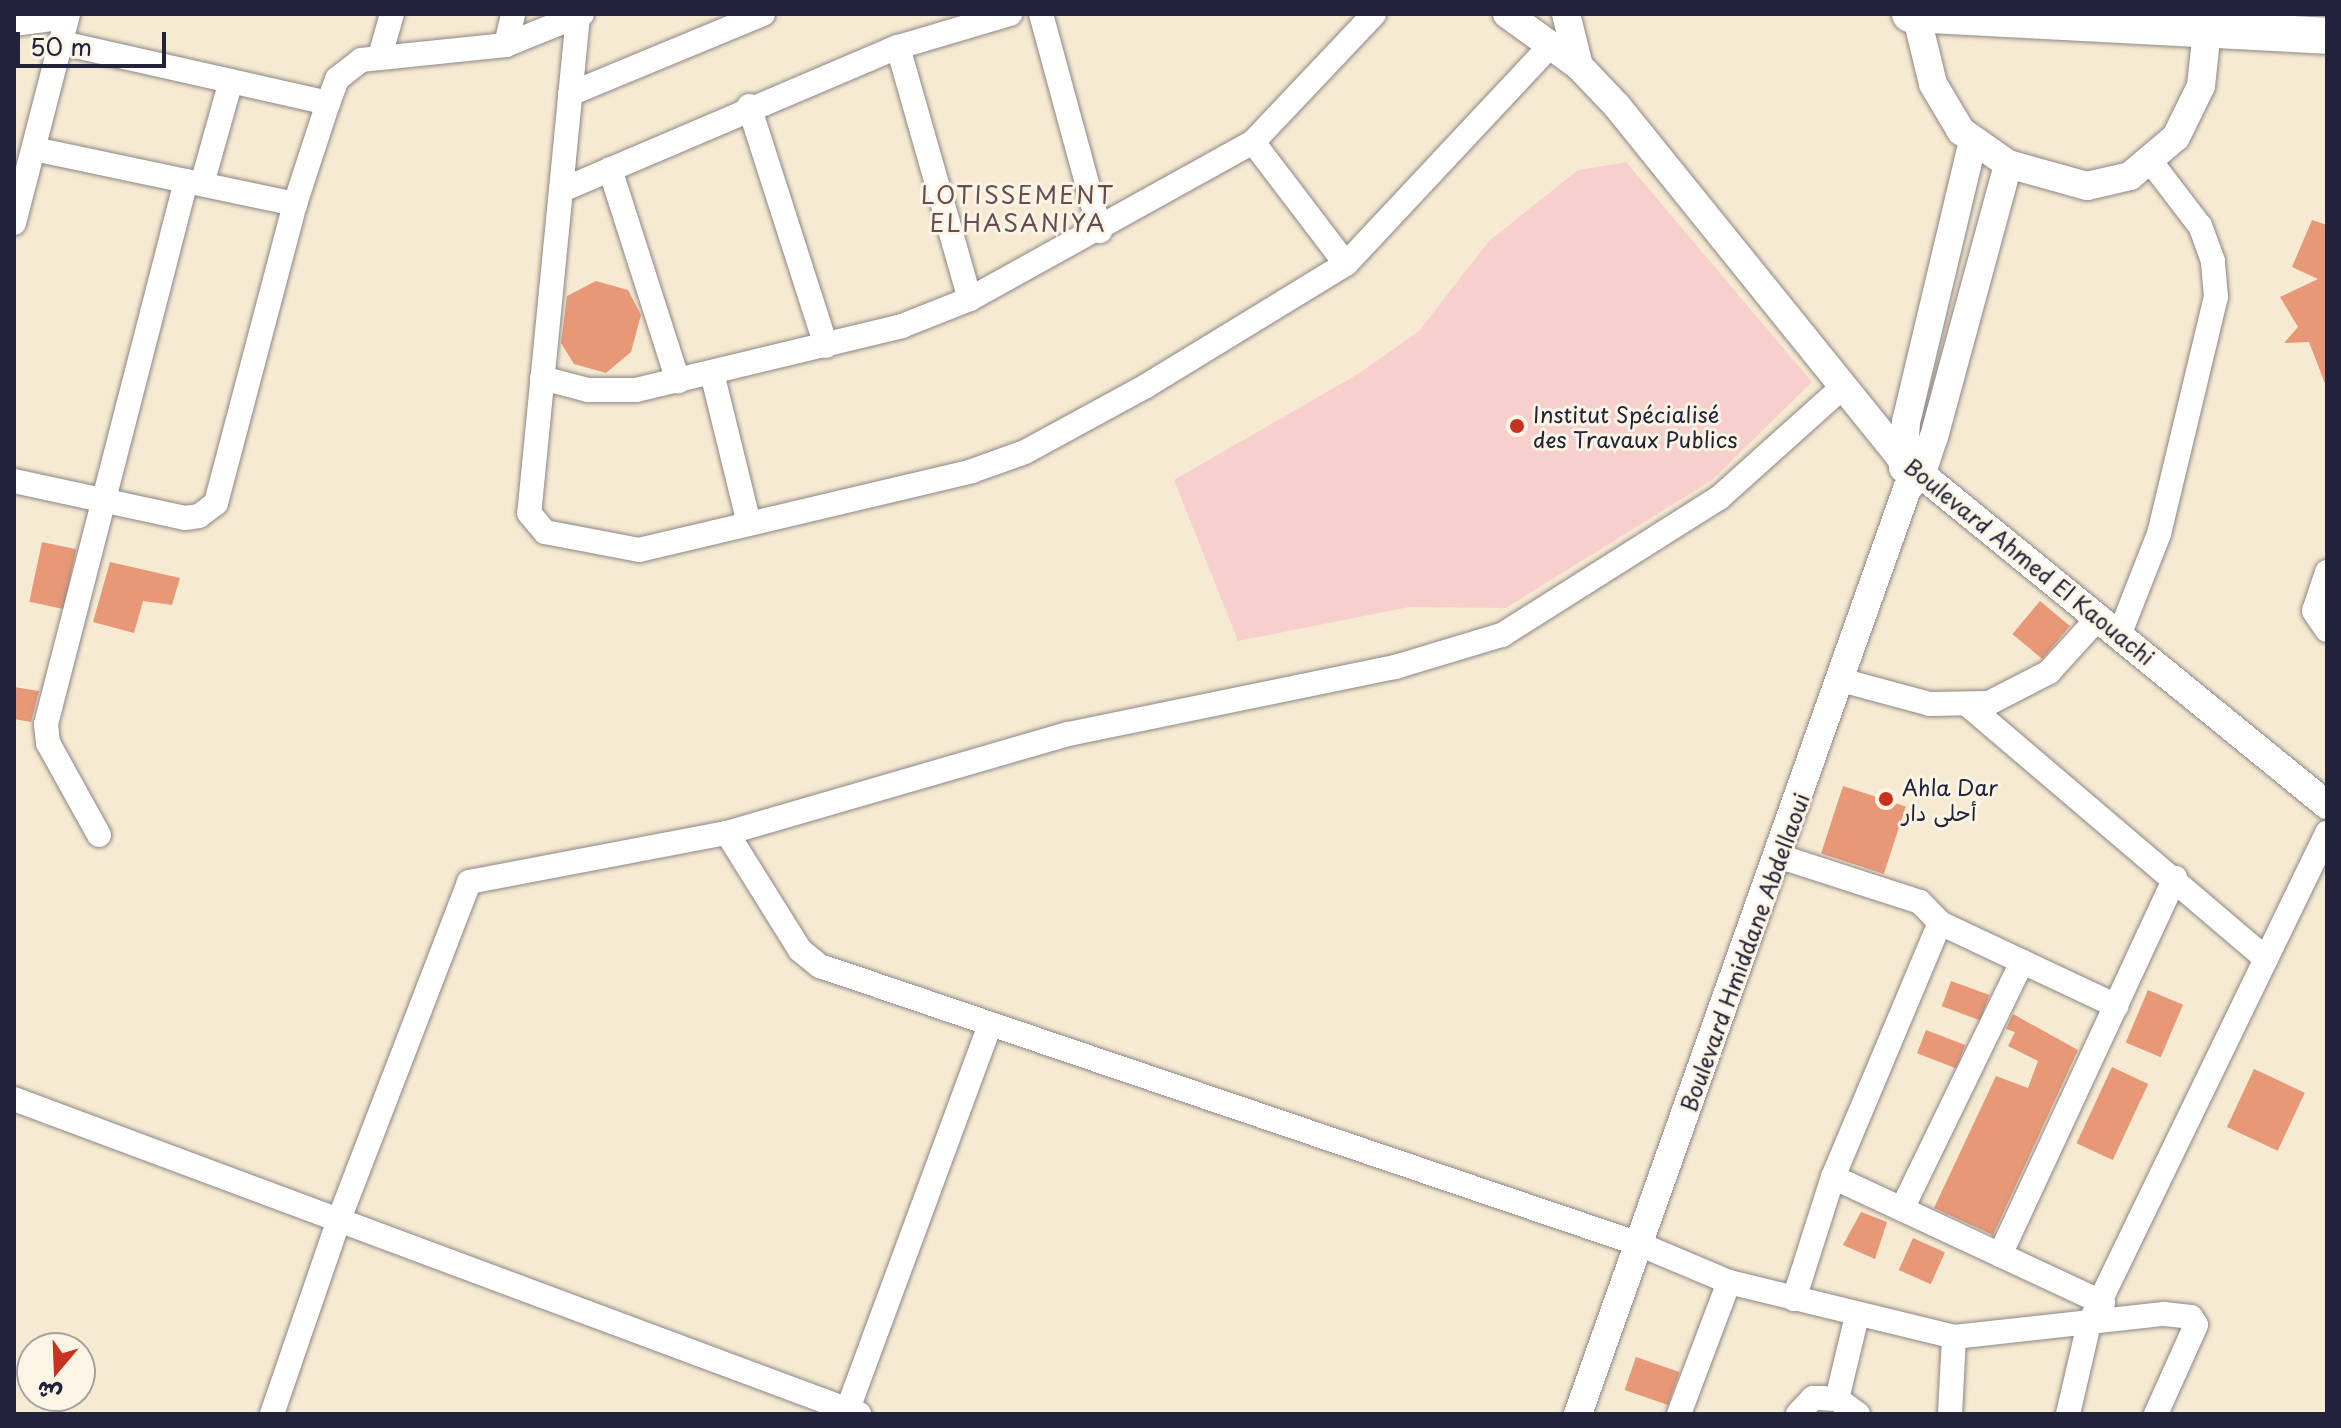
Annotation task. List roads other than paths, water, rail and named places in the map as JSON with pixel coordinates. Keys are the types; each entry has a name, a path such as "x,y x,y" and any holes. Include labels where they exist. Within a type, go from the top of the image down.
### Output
{"main road":[{"path":"1914,14 2157,21 2207,31 2327,36"}],"street":[{"path":"380,56 392,14"},
{"path":"506,45 513,14"},
{"path":"570,94 763,14"},
{"path":"562,190 749,106 898,47 1010,14"},
{"path":"1041,14 1100,231"},
{"path":"542,378 614,393 678,381 902,326 970,299 1100,231 1253,142 1374,14"},
{"name":"Boulevard Ahmed El Kaouachi","path":"1507,14 1579,66 1661,158 1910,473 2109,625 2327,805"},
{"name":"Boulevard Ahmed El Kaouachi","path":"1566,14 1579,66"},
{"path":"1914,14 1938,95 1973,141 2008,164 2087,186 2118,181 2151,162 2191,113 2201,86 2207,31"},
{"path":"14,481 185,518 199,516 216,503 295,204 328,103 347,67 380,56 467,53 506,45 580,15 529,513 545,532 639,550 972,471 1025,452 1146,386 1346,264 1549,47"},
{"path":"14,24 68,16 62,43 29,138 14,223"},
{"path":"62,43 328,103"},
{"path":"898,47 970,299"},
{"path":"99,835 48,743 46,724 102,500 194,183 231,81"},
{"path":"749,106 826,346"},
{"path":"29,138 194,183 295,204"},
{"name":"Boulevard Hmiddane Abdellaoui","path":"1910,473 1973,141"},
{"path":"1253,142 1346,264"},
{"path":"1841,680 1892,698 1969,706 2020,691 2109,625 2159,534 2216,297 2213,261 2200,226 2151,162"},
{"name":"Boulevard Hmiddane Abdellaoui","path":"1578,1414 1841,680 2008,164"},
{"path":"610,169 678,381"},
{"path":"712,373 749,524"},
{"path":"272,1414 338,1222 469,882 727,833 1068,734 1395,667 1502,635 1719,498 1844,386"},
{"path":"2327,572 2314,611 2327,630"},
{"path":"1969,706 2175,878 2266,959"},
{"path":"727,833 809,960 1639,1244 1729,1282 1857,1316 1954,1337 2164,1314 2191,1317 2196,1325 2156,1414"},
{"path":"2068,1414 2089,1324 2103,1303 2327,833"},
{"path":"1778,856 1920,902 1940,923 2116,1006"},
{"path":"2000,1255 2175,878"},
{"path":"1794,1299 1833,1177 1940,923"},
{"path":"1902,1209 2022,962"},
{"path":"14,1099 850,1413 990,1024"},
{"path":"1833,1177 2103,1303"},
{"path":"1679,1414 1729,1282"},
{"path":"1837,1399 1857,1316"},
{"path":"1950,1414 1954,1337"},
{"path":"1798,1414 1813,1398 1837,1399 1858,1414"}],"place":[{"name":"Institut Spécialisé des Travaux Publics","path":"1517,426"},
{"name":"Ahla Dar أحلى دار","path":"1886,799"}],"district":[{"name":"LOTISSEMENT ELHASANIYA","path":"1018,209"}]}
